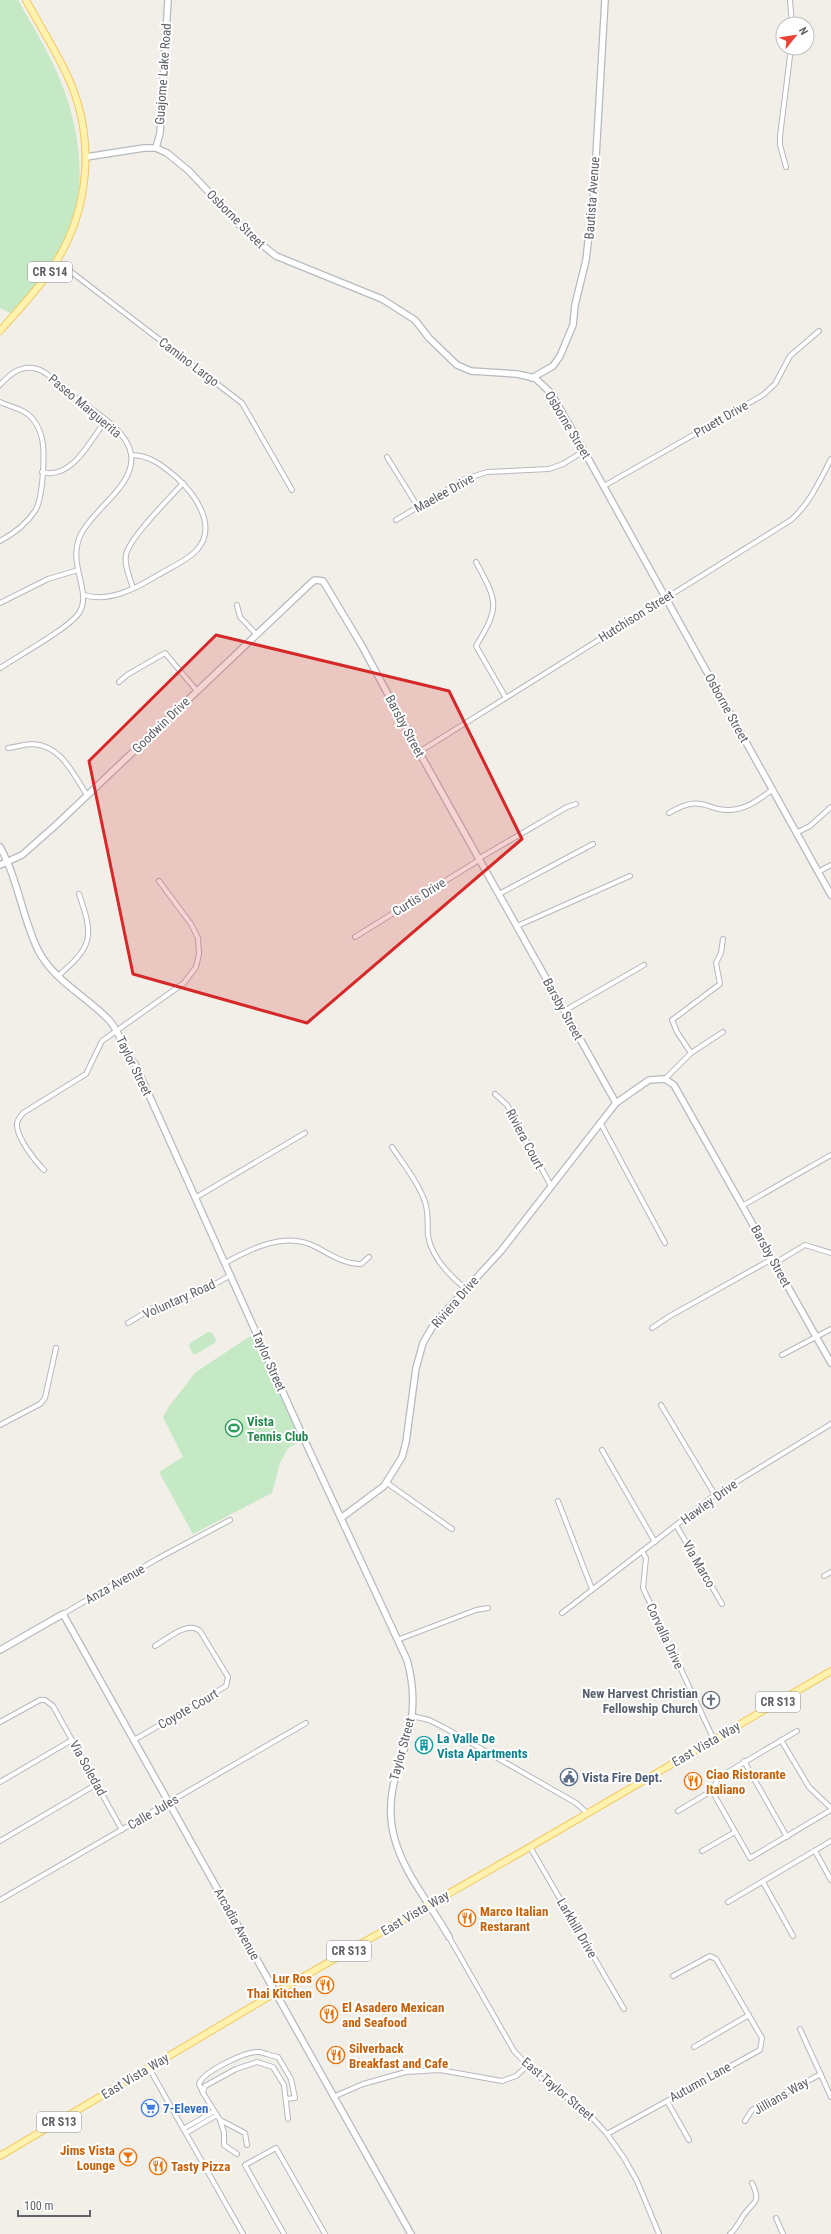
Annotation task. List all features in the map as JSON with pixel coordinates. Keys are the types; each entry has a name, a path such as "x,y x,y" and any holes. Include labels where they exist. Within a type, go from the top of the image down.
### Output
{"main road":[{"name":"CR S14","path":"0,331 40,286 57,261 72,231 79,210 86,171 84,135 68,77 26,0"},
{"name":"East Vista Way","path":"0,2156 275,1993 530,1847 831,1671"}],"street":[{"name":"Guajome Lake Road","path":"156,148 160,133 168,0"},
{"name":"Bautista Avenue","path":"532,378 553,366 560,356 573,325 575,305 589,246 594,191 604,0"},
{"path":"790,0 791,16"},
{"path":"786,167 780,145 780,136 789,56"},
{"path":"86,157 144,148 156,148"},
{"name":"Osborne Street","path":"156,148 167,152 179,161 246,232 276,256 382,299 416,320 429,338 457,365 471,371 517,374 532,378 542,384 551,393 831,895"},
{"name":"Camino Largo","path":"57,261 242,403 292,490"},
{"name":"Pruett Drive","path":"604,486 763,395 775,384 790,356 819,331"},
{"name":"Paseo Marguerita","path":"0,385 8,376 18,370 34,368 46,374 106,420 125,440 131,455"},
{"path":"0,402 24,411 36,424 42,436 42,472 40,496 36,510 27,521 0,541"},
{"path":"42,472 48,474 63,470 73,463 106,420"},
{"name":"Maelee Drive","path":"396,520 465,479 487,472 549,469 584,451"},
{"path":"0,668 73,619 84,604 84,596 76,561 78,543 81,534 89,521 126,481 132,467 131,455 158,462 183,483 194,495 202,511 205,528 202,540 197,550 190,556 133,588 105,597 93,598 84,596"},
{"path":"387,457 418,507"},
{"name":"Hutchison Street","path":"419,752 791,520 804,508 812,496 831,459"},
{"path":"133,588 126,564 126,555 129,548 132,542 183,483"},
{"path":"476,562 492,591 495,605 492,618 476,646 506,698"},
{"path":"0,603 48,579 78,570"},
{"name":"Goodwin Drive","path":"0,865 22,855 311,583 319,580"},
{"name":"Barsby Street","path":"319,580 325,584 362,646 419,752 616,1103"},
{"path":"236,605 240,617 256,634"},
{"path":"119,682 127,675 165,653 197,691"},
{"path":"8,748 32,744 53,750 61,756 87,795"},
{"path":"669,813 684,804 693,802 726,810 738,809 749,805 772,790"},
{"name":"Curtis Drive","path":"357,936 479,859 567,807 576,804"},
{"path":"796,833 810,826 831,807"},
{"path":"499,894 593,844"},
{"name":"Taylor Street","path":"0,847 7,862 31,935 39,952 58,976 109,1020 116,1030 130,1059 135,1064 397,1640 410,1672 412,1716 391,1794 392,1827 400,1856 428,1906"},
{"path":"818,872 831,866"},
{"path":"516,926 630,876"},
{"path":"44,1170 34,1160 18,1130 17,1122 23,1113 86,1074 102,1041 184,983 196,967 199,954 198,938 191,924 159,881"},
{"path":"58,976 79,958 88,940 87,916 79,894"},
{"path":"692,1053 677,1032 672,1020 720,984 716,963 721,953 723,940"},
{"path":"564,1011 644,965"},
{"path":"616,1103 650,1080 656,1078 665,1079 692,1053 723,1032"},
{"name":"Barsby Street","path":"665,1079 674,1085 831,1363"},
{"name":"Riviera Court","path":"495,1094 506,1105 551,1186"},
{"name":"Riviera Drive","path":"341,1518 386,1483 402,1457 406,1442 416,1368 423,1343 434,1324 501,1251 616,1103"},
{"path":"600,1122 665,1243"},
{"path":"196,1198 305,1134"},
{"path":"392,1147 419,1186 426,1203 429,1219 428,1233 434,1252 455,1280 466,1289"},
{"path":"742,1206 831,1155"},
{"path":"225,1263 260,1247 285,1240 297,1240 314,1246 337,1259 352,1264 361,1264 369,1257"},
{"path":"652,1328 670,1316 805,1245 831,1253"},
{"name":"Voluntary Road","path":"128,1323 153,1308 199,1293 231,1275"},
{"path":"782,1355 831,1329"},
{"path":"0,1424 40,1404 45,1398 56,1348"},
{"path":"661,1404 715,1495"},
{"name":"Hawley Drive","path":"562,1612 715,1495 831,1424"},
{"path":"602,1450 655,1542"},
{"path":"386,1483 452,1529"},
{"path":"558,1501 592,1589"},
{"name":"Anza Avenue","path":"0,1650 157,1559 230,1520"},
{"name":"Via Marco","path":"676,1525 722,1604"},
{"name":"Corvalla Drive","path":"642,1551 646,1558 643,1588 714,1740"},
{"path":"824,1576 831,1572"},
{"path":"397,1640 476,1610 488,1608"},
{"name":"Arcadia Avenue","path":"63,1614 411,2234"},
{"name":"Coyote Court","path":"134,1740 226,1686 228,1682 228,1678 200,1631 196,1627 188,1627 156,1646"},
{"name":"Via Soledad","path":"0,1722 40,1700 45,1700 53,1706 122,1830"},
{"path":"412,1716 429,1720 445,1728 576,1803 587,1813"},
{"name":"Calle Jules","path":"1,1900 306,1723"},
{"path":"678,1811 713,1790 718,1778 744,1761 797,1731"},
{"path":"0,1782 72,1740"},
{"path":"713,1790 750,1858 831,1809 809,1787 781,1740"},
{"path":"744,1761 787,1837"},
{"path":"0,1841 97,1784"},
{"path":"702,1851 735,1832"},
{"path":"728,1902 831,1841"},
{"name":"Larkhill Drive","path":"530,1847 624,2009"},
{"path":"815,1851 831,1880"},
{"path":"762,1882 793,1936"},
{"path":"0,1894 1,1900"},
{"name":"East Taylor Street","path":"428,1906 438,1917 496,2023 514,2052 527,2066 555,2090 587,2112 607,2134 624,2158 637,2181 659,2234"},
{"name":"Autumn Lane","path":"607,2134 760,2050 762,2038 716,1959 710,1956 673,1976"},
{"path":"694,2047 749,2015"},
{"path":"800,2029 831,2097"},
{"path":"236,2154 224,2145 224,2132 220,2120 213,2112 199,2084 203,2076 230,2061 259,2052 278,2057 292,2082 295,2098 286,2099"},
{"path":"203,2093 208,2084 236,2069 258,2062 275,2069 284,2085 288,2118"},
{"path":"333,2097 363,2084 406,2072 440,2070 502,2081 516,2076 527,2066"},
{"path":"149,2068 242,2234"},
{"name":"Jillians Way","path":"744,2121 752,2110 820,2074"},
{"path":"667,2101 689,2140"},
{"path":"184,2131 213,2112"},
{"path":"184,2131 217,2115"},
{"path":"220,2120 245,2133 247,2145"},
{"path":"284,2234 245,2165 276,2148 325,2234"},
{"path":"730,2234 743,2214 755,2202 757,2196 752,2183"},
{"path":"776,2218 783,2234"}],"highlighted area":[{"path":"216,635 449,691 522,839 307,1023 133,974 89,761"}],"green space":[{"path":"0,0 18,0 54,65 73,119 80,165 76,211 69,233 49,270 12,314 0,308"},
{"path":"208,1332 212,1333 216,1340 215,1343 196,1354 193,1354 189,1346 190,1343"},
{"name":"Vista Tennis Club","path":"255,1333 304,1439 288,1448 280,1463 272,1493 193,1534 159,1472 183,1457 163,1417 170,1405 196,1372"}],"place":[{"name":"Vista Tennis Club","path":"234,1428"},
{"name":"New Harvest Christian Fellowship Church","path":"711,1700"},
{"name":"La Valle De Vista Apartments","path":"424,1745"},
{"name":"Vista Fire Dept.","path":"569,1777"},
{"name":"Ciao Ristorante Italiano","path":"693,1781"},
{"name":"Marco Italian Restarant","path":"467,1918"},
{"name":"Lur Ros Thai Kitchen","path":"325,1985"},
{"name":"El Asadero Mexican and Seafood","path":"329,2014"},
{"name":"Silverback Breakfast and Cafe","path":"336,2055"},
{"name":"7-Eleven","path":"150,2108"},
{"name":"Jims Vista Lounge","path":"128,2157"},
{"name":"Tasty Pizza","path":"158,2166"}]}
